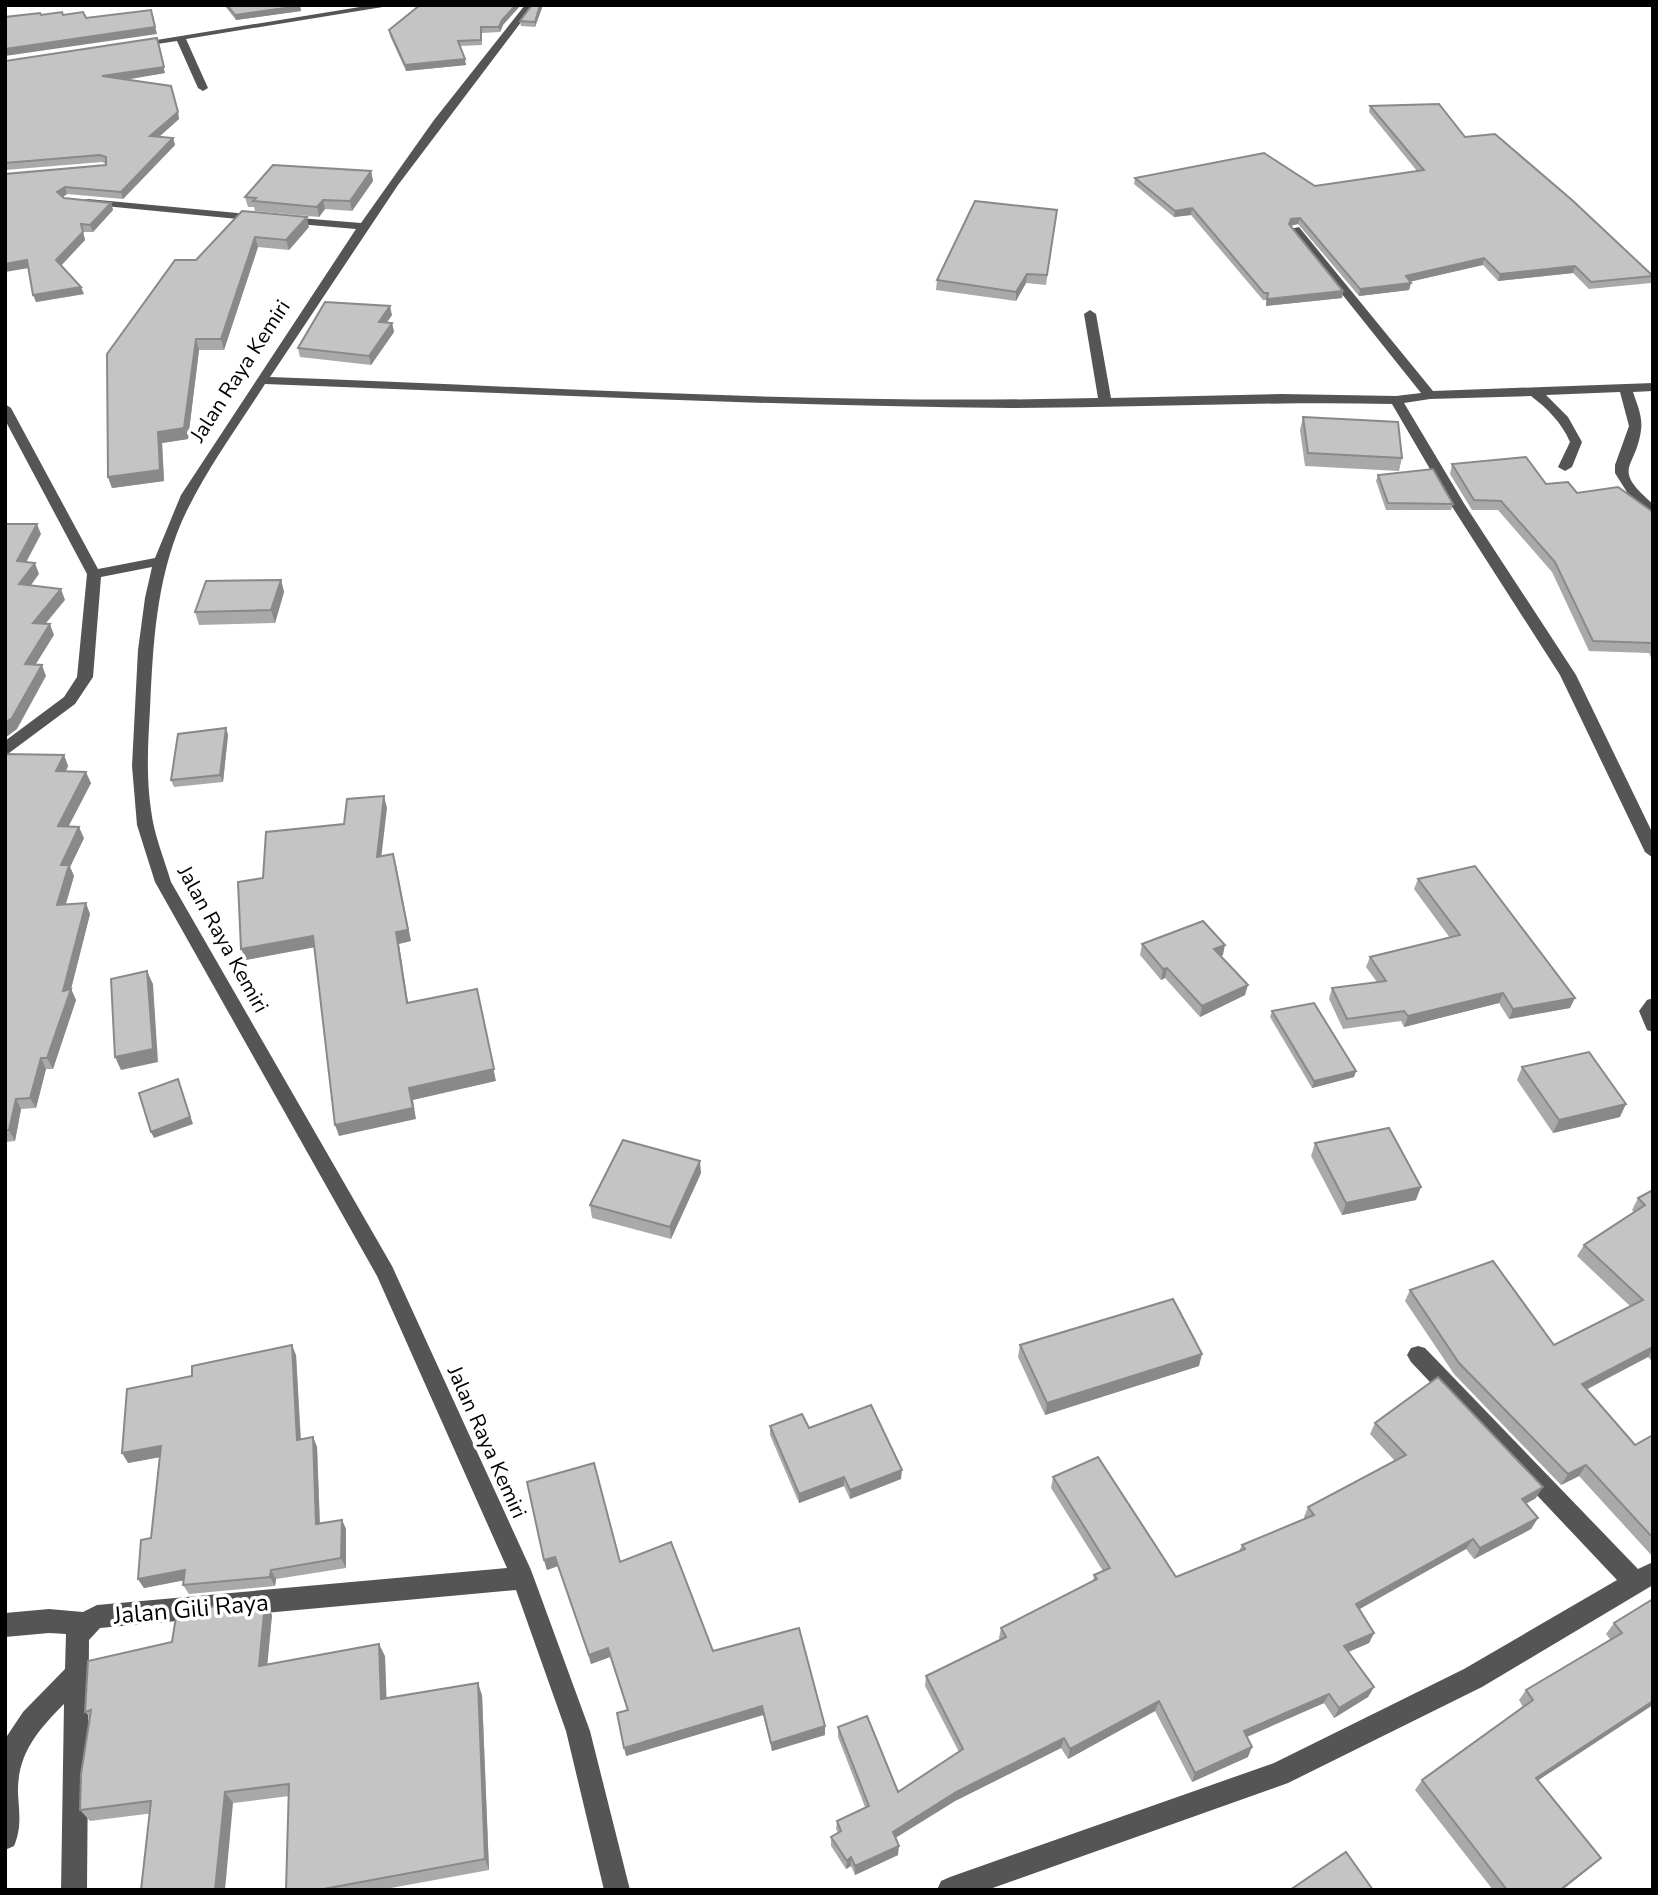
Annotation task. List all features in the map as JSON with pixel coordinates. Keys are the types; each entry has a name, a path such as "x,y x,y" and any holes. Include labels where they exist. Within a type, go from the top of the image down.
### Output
{"street":[{"path":"127,46 391,5"},
{"name":"Jalan Raya Kemiri","path":"530,5 457,95 363,226 261,380 188,495 170,530 159,561 145,632 139,766 145,825 163,881 385,1272 523,1578 578,1731 617,1890"},
{"path":"181,38 203,88"},
{"path":"80,202 363,226"},
{"path":"1295,229 1342,282 1366,319 1430,395"},
{"path":"1090,314 1105,402"},
{"path":"261,380 825,401 1015,404 1282,398 1396,400 1430,395 1653,387"},
{"path":"1625,388 1635,426 1629,449 1622,460 1621,475 1634,495 1653,511"},
{"path":"1534,392 1558,411 1571,428 1576,442 1565,467"},
{"path":"1396,400 1465,517 1568,675 1653,852"},
{"path":"5,408 10,423 100,572 85,677 79,692 65,706 25,733 5,751"},
{"path":"100,572 159,561"},
{"path":"5,732 25,733"},
{"path":"1653,1005 1648,1011 1653,1025"},
{"path":"950,1890 1279,1774 1473,1678 1644,1578 1418,1355"},
{"name":"Jalan Gili Raya","path":"74,1890 77,1637 85,1624 97,1617 523,1578"},
{"path":"5,1625 49,1621 85,1624"},
{"path":"5,1837 8,1830 5,1777 10,1751 32,1720 76,1675"}],"building":[{"path":"227,5 300,5 300,6 235,15"},
{"path":"420,5 516,5 499,27 481,27 481,40 458,41 465,59 405,65 389,30"},
{"path":"532,5 540,5 535,22 520,21"},
{"path":"151,10 155,27 5,49 5,17 83,12 86,18"},
{"path":"157,38 164,67 102,76 171,86 178,112 150,136 173,138 121,192 65,187 57,192 64,198 111,203 90,225 81,224 83,232 56,260 81,287 33,295 27,260 5,264 5,174 106,165 106,157 100,155 5,163 5,61"},
{"path":"1439,104 1465,137 1495,134 1572,200 1653,276 1591,282 1575,266 1500,274 1484,258 1406,276 1411,283 1360,289 1300,218 1291,219 1289,224 1343,291 1267,299 1268,293 1264,293 1192,208 1175,211 1135,178 1264,153 1315,186 1424,170 1370,106"},
{"path":"273,165 371,171 350,201 323,200 317,207 253,201 256,198 245,197"},
{"path":"975,201 1057,210 1047,275 1027,274 1016,292 937,280"},
{"path":"242,211 307,217 286,240 255,237 221,339 196,339 184,428 158,432 160,470 108,477 107,354 175,260 196,260"},
{"path":"325,302 390,306 379,322 392,323 369,356 298,348"},
{"path":"1303,417 1398,422 1402,458 1308,453"},
{"path":"1526,457 1546,484 1568,482 1577,493 1618,487 1653,512 1653,643 1593,641 1555,562 1501,501 1474,500 1452,464"},
{"path":"1433,469 1453,504 1388,503 1378,475"},
{"path":"5,524 37,524 17,561 35,563 19,584 61,589 33,623 50,624 25,664 42,665 12,718 5,723"},
{"path":"281,580 271,610 195,612 206,581"},
{"path":"226,728 220,775 171,780 178,734"},
{"path":"5,754 64,755 56,771 86,772 58,826 79,827 61,865 69,865 57,905 86,903 63,991 71,989 47,1058 41,1058 30,1098 16,1099 9,1130 5,1130"},
{"path":"384,796 377,857 393,854 408,930 396,932 407,1003 477,989 494,1069 409,1088 413,1108 335,1125 313,936 241,949 238,882 263,878 266,832 344,824 347,799"},
{"path":"1475,866 1575,998 1513,1009 1503,993 1408,1016 1404,1011 1347,1019 1332,988 1386,981 1370,957 1460,935 1418,879"},
{"path":"1203,921 1225,945 1214,949 1248,985 1202,1006 1167,968 1163,969 1142,944"},
{"path":"147,971 153,1049 115,1057 111,979"},
{"path":"1314,1003 1356,1071 1314,1081 1272,1011"},
{"path":"1589,1052 1626,1104 1559,1120 1522,1067"},
{"path":"178,1079 190,1117 151,1132 139,1093"},
{"path":"1389,1128 1421,1187 1346,1203 1315,1143"},
{"path":"623,1140 700,1161 670,1227 590,1205"},
{"path":"1653,1190 1653,1347 1582,1384 1635,1445 1653,1435 1653,1538 1586,1465 1568,1474 1459,1363 1410,1290 1493,1261 1554,1345 1643,1300 1584,1245 1645,1205 1638,1198"},
{"path":"1173,1299 1202,1354 1047,1403 1020,1345"},
{"path":"292,1345 297,1440 313,1437 316,1524 342,1520 341,1558 271,1570 270,1577 183,1585 185,1570 138,1579 141,1540 151,1538 161,1446 122,1453 127,1389 192,1376 192,1366"},
{"path":"1438,1377 1543,1487 1522,1499 1538,1518 1480,1548 1473,1539 1356,1604 1374,1633 1344,1646 1374,1687 1339,1708 1329,1694 1244,1731 1252,1747 1195,1773 1159,1701 1070,1749 1064,1738 956,1792 893,1832 899,1846 855,1866 851,1857 847,1861 831,1837 841,1831 837,1821 869,1806 838,1727 867,1716 898,1792 963,1749 926,1676 1006,1637 1001,1628 1097,1579 1094,1575 1110,1568 1053,1477 1098,1457 1176,1577 1245,1549 1242,1545 1314,1515 1308,1507 1406,1455 1375,1423"},
{"path":"871,1405 902,1470 850,1490 844,1477 799,1494 770,1426 802,1414 809,1428"},
{"path":"594,1463 620,1562 671,1542 713,1651 799,1628 825,1726 771,1743 762,1706 624,1748 617,1713 628,1710 608,1648 589,1655 555,1557 544,1560 527,1482"},
{"path":"1653,1599 1653,1701 1536,1778 1601,1858 1560,1890 1507,1890 1422,1780 1533,1700 1526,1690 1622,1633 1614,1623"},
{"path":"265,1602 259,1666 379,1644 381,1699 478,1683 485,1859 318,1890 286,1890 289,1784 225,1792 215,1890 141,1890 151,1801 80,1810 81,1774 91,1710 85,1712 88,1661 172,1642 177,1610"},
{"path":"1346,1852 1373,1890 1290,1890"}]}
